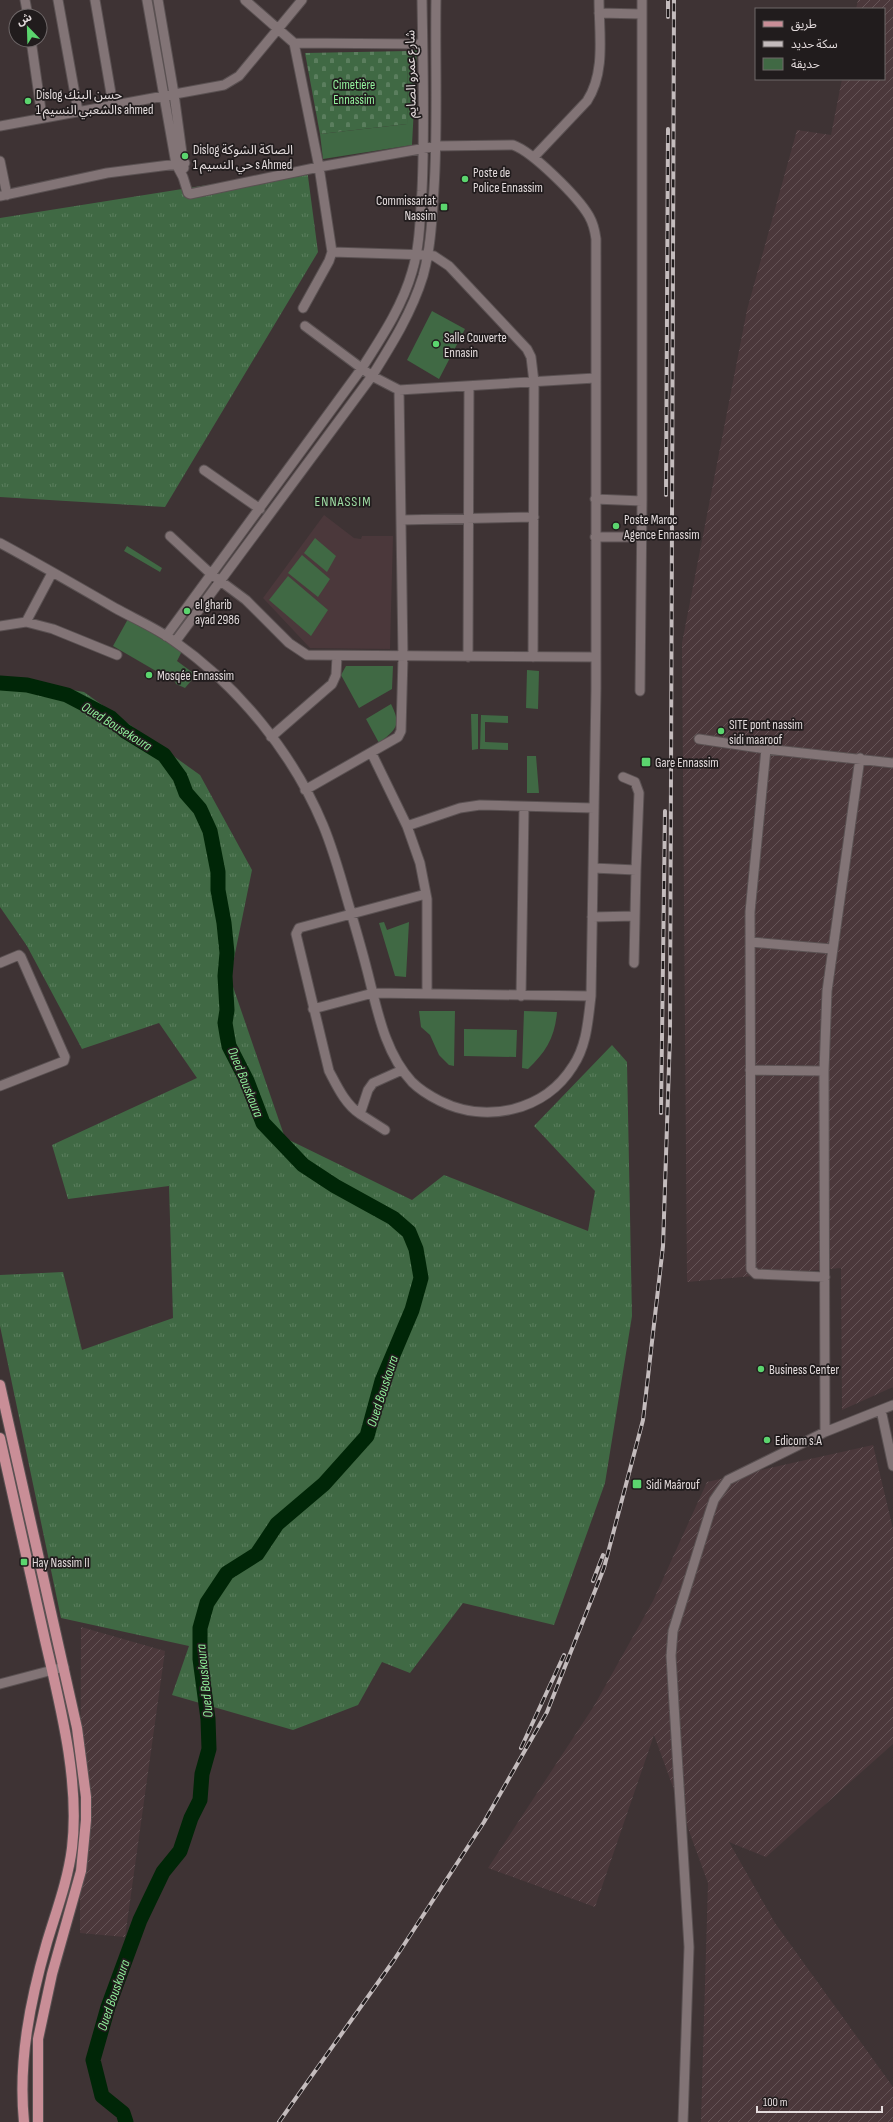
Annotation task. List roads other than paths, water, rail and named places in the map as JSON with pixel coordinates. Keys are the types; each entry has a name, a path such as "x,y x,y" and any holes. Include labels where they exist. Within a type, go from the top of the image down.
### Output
{"main road":[{"path":"0,1385 77,1728 86,1797 86,1820 81,1872 50,1981 38,2039 36,2091 38,2122"},
{"path":"0,1438 64,1729 70,1768 73,1808 72,1848 63,1889 32,1994 23,2062 24,2122"}],"street":[{"path":"58,0 78,111"},
{"path":"95,0 113,106"},
{"path":"0,544 175,642 211,671 234,693 271,737 305,790 331,845 386,1038 402,1070 413,1084 428,1094 467,1111 505,1112 521,1107 541,1097 558,1084 572,1068 582,1050 588,1030 591,996 596,499 596,239 594,227 582,206 534,156 523,148 513,145 437,146 319,167 195,195 188,193 183,177 165,95 147,0"},
{"path":"158,0 174,94 180,163"},
{"path":"245,0 294,43 319,167 332,252 329,261 302,308"},
{"path":"0,126 42,117 113,106 231,82 239,76 302,0"},
{"name":"شارع عمرو الصايم","path":"166,636 362,368 392,319 412,273 417,254 424,148 422,0"},
{"name":"شارع عمرو الصايم","path":"175,642 372,376 415,300 428,255 437,146 436,0"},
{"path":"534,156 587,101 598,80 599,0"},
{"path":"640,691 642,537 642,0"},
{"path":"599,13 642,14"},
{"path":"294,43 422,44"},
{"path":"32,48 42,117"},
{"path":"0,161 3,196 107,173 180,163"},
{"path":"332,252 417,254 434,256 449,266 527,349 531,358 534,382 534,657"},
{"path":"305,326 372,376 399,390 595,378"},
{"path":"468,657 469,386"},
{"path":"305,790 394,741 401,731 402,657 399,390"},
{"path":"204,470 260,509"},
{"path":"596,499 642,501"},
{"path":"401,520 534,517"},
{"path":"170,536 211,574 246,600 298,650 307,655 594,658"},
{"path":"595,537 642,537"},
{"path":"26,622 52,573"},
{"path":"0,626 26,622 53,629 117,654"},
{"path":"271,737 332,684 336,675 337,656"},
{"path":"699,739 766,749 860,758 893,763"},
{"path":"766,749 752,880 750,1070 752,1269 756,1274 825,1277"},
{"path":"372,754 407,826 420,863 426,894 427,993"},
{"path":"826,1432 824,1071 827,992 860,758"},
{"path":"623,776 635,782 639,793 634,963"},
{"path":"407,826 460,808 480,805 594,808"},
{"path":"522,996 524,807"},
{"path":"593,868 636,870"},
{"path":"385,1130 350,1106 338,1088 330,1071 296,931 299,928 426,894"},
{"path":"592,917 635,916"},
{"path":"751,942 832,949"},
{"path":"0,963 15,956 19,955 21,957 65,1057 64,1060 0,1086"},
{"path":"314,1009 373,993 591,996"},
{"path":"360,1114 368,1090 373,1083 402,1070"},
{"path":"750,1070 824,1071"},
{"path":"683,2122 689,1947 671,1656 673,1631 708,1515 720,1489 728,1480 826,1432 893,1405"},
{"path":"881,1410 893,1466"},
{"path":"0,1684 64,1667"}],"waterway":[{"name":"Oued Bouskoura","path":"0,683 27,685 67,695 111,718 125,731 164,755 180,777 186,793 200,809 210,831 218,872 218,890 224,923 227,953 225,976 227,1010 225,1023 227,1035 229,1046 247,1081 263,1123 303,1165 335,1186 393,1218 409,1232 416,1249 421,1278 412,1310 382,1381 367,1436 324,1484 277,1524 257,1554 227,1573 207,1603 200,1628 200,1659 208,1719 209,1749 202,1774 200,1800 191,1818 180,1851 163,1872 140,1920 108,2007 93,2060 102,2096 123,2113 126,2122"}],"railway":[{"path":"668,0 668,17"},
{"path":"279,2122 394,1960 484,1822 547,1712 604,1568 643,1420 663,1246 670,1035 674,0"},
{"path":"666,495 668,129"},
{"path":"661,1113 665,811"},
{"path":"593,1581 603,1555"},
{"path":"521,1748 564,1655"}],"place":[{"name":"Dislog حسن البنك الشعبي النسيم 1s ahmed","path":"28,101"},
{"name":"Dislog الصاكة الشوكة حي النسيم 1 s Ahmed","path":"185,156"},
{"name":"Poste de Police Ennassim","path":"465,179"},
{"name":"Commissariat Nassim","path":"444,207"},
{"name":"Salle Couverte Ennasin","path":"436,344"},
{"name":"Poste Maroc Agence Ennassim","path":"616,526"},
{"name":"el gharib ayad 2986","path":"187,611"},
{"name":"Mosqée Ennassim","path":"149,675"},
{"name":"SITE pont nassim sidi maaroof","path":"721,731"},
{"name":"Gare Ennassim","path":"646,762"},
{"name":"Business Center","path":"761,1369"},
{"name":"Edicom s.A","path":"767,1440"},
{"name":"Sidi Maârouf","path":"637,1484"},
{"name":"Hay Nassim II","path":"24,1562"}],"district":[{"name":"ENNASSIM","path":"343,501"}],"park label":[{"name":"Cimetière Ennassim","path":"354,92"}],"water label":[{"name":"Oued Bousekoura","path":"117,726"}]}
